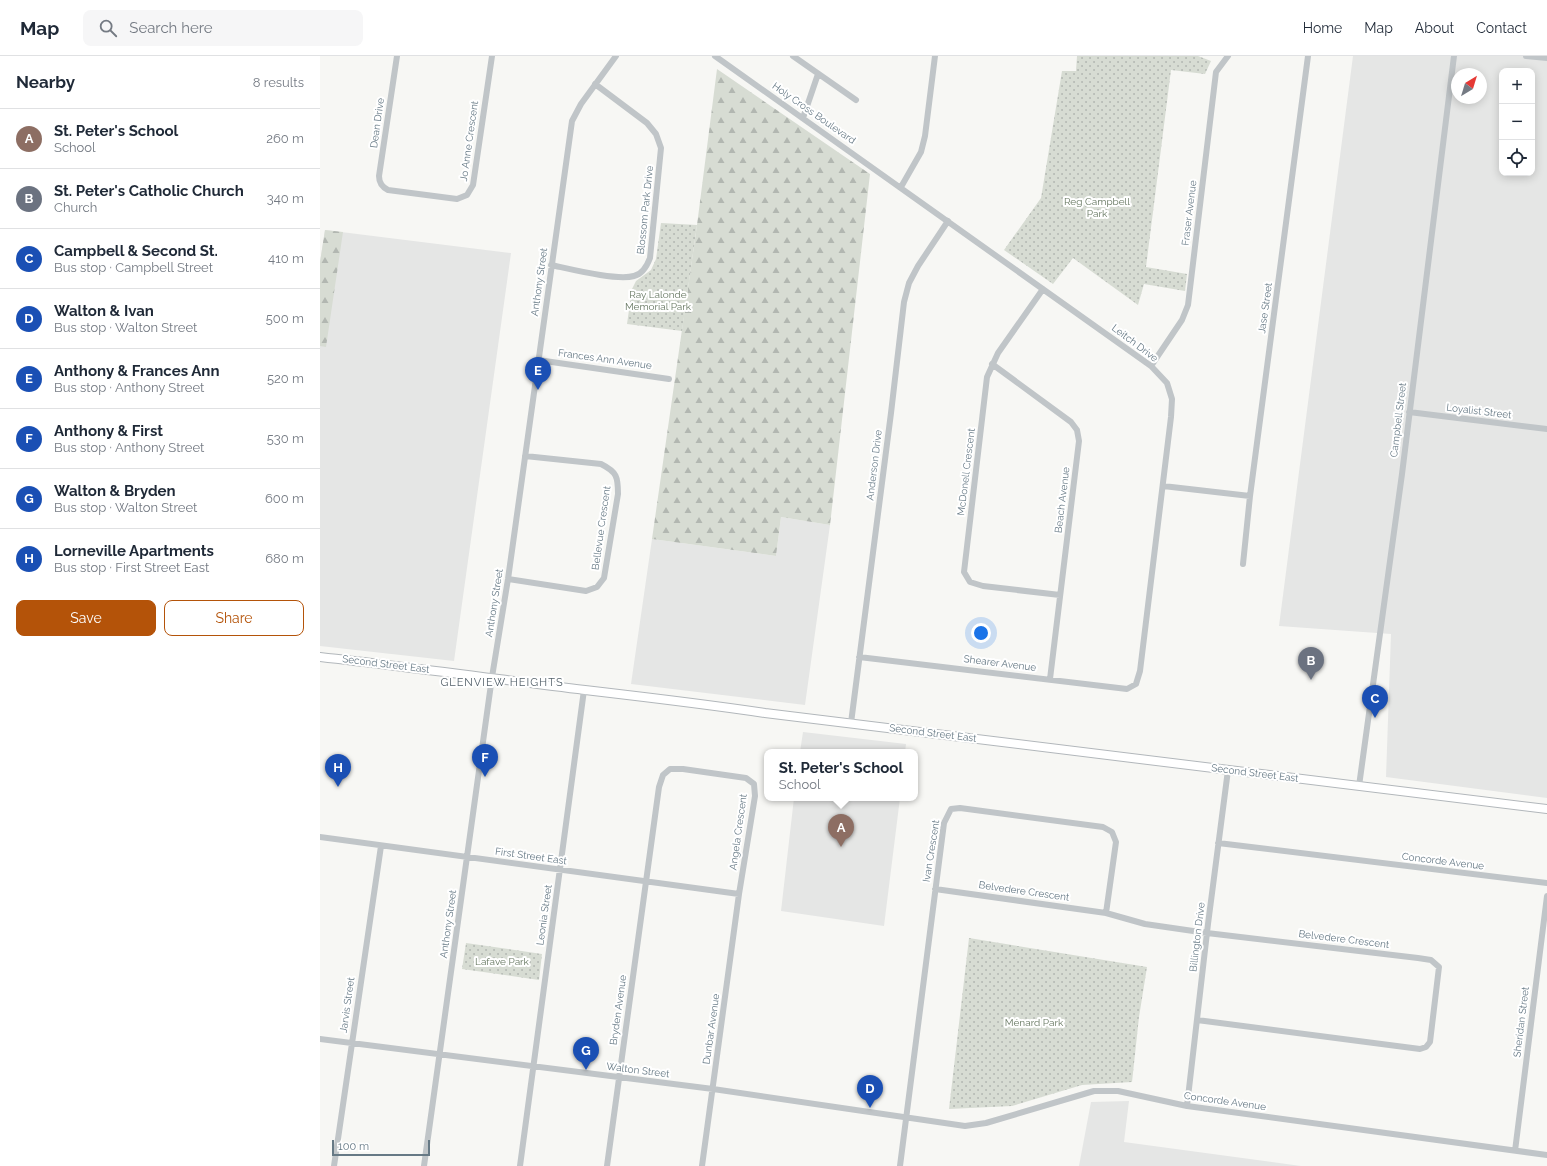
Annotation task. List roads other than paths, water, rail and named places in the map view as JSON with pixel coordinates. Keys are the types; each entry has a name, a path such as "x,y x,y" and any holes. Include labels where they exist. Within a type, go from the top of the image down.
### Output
{"main road":[{"name":"Second Street East","path":"320,657 1547,809"}],"street":[{"name":"Dean Drive","path":"388,190 382,186 379,177 397,56"},
{"name":"Jo Anne Crescent","path":"388,190 455,199 463,198 470,192 473,185 492,56"},
{"name":"Anthony Street","path":"424,1166 572,121 581,104 616,56"},
{"name":"Holy Cross Boulevard","path":"715,56 901,187"},
{"path":"793,56 856,100"},
{"path":"901,187 921,152 925,136 935,56"},
{"name":"Fraser Avenue","path":"1151,366 1182,320 1188,305 1216,72 1228,56"},
{"name":"Jase Street","path":"1243,564 1250,496 1308,56"},
{"name":"Campbell Street","path":"1359,786 1409,412 1454,56"},
{"path":"1526,56 1547,58"},
{"path":"803,118 818,74"},
{"name":"Blossom Park Drive","path":"551,266 622,278 636,276 647,268 650,258 661,148 656,134 647,123 595,84"},
{"name":"Leitch Drive","path":"901,187 1151,366 1167,383 1172,399 1171,418 1140,671 1136,684"},
{"name":"Anderson Drive","path":"852,723 904,302 909,283 918,266 948,221"},
{"name":"McDonell Crescent","path":"1043,289 998,353 987,377 964,572 970,582 983,586 1060,595"},
{"name":"Frances Ann Avenue","path":"538,360 669,379"},
{"name":"Beach Avenue","path":"992,364 1071,422 1077,430 1079,441 1050,679"},
{"name":"Loyalist Street","path":"1409,412 1547,429"},
{"name":"Bellevue Crescent","path":"508,579 586,591 597,586 604,578 618,494 618,480 612,469 601,464 525,456"},
{"path":"1163,486 1250,496"},
{"name":"Shearer Avenue","path":"859,657 1127,689 1136,684"},
{"name":"Leonia Street","path":"520,1166 584,690"},
{"name":"Angela Crescent","path":"646,881 659,787 663,775 670,769 691,770 746,778 754,784 755,796 739,894"},
{"name":"Billington Drive","path":"1187,1106 1228,770"},
{"name":"Ivan Crescent","path":"900,1166 905,1117 944,823 951,809 960,808 1103,827 1112,832 1116,842 1106,913"},
{"name":"First Street East","path":"320,837 739,894"},
{"name":"Concorde Avenue","path":"1218,843 1547,883"},
{"name":"Jarvis Street","path":"334,1166 381,846"},
{"name":"Bryden Avenue","path":"607,1166 646,881"},
{"name":"Belvedere Crescent","path":"935,890 1106,913 1145,924 1207,934 1431,960 1439,967 1430,1042 1426,1047 1420,1049 1197,1020"},
{"name":"Dunbar Avenue","path":"702,1166 739,894"},
{"name":"Sheridan Street","path":"1515,1151 1547,896"},
{"name":"Walton Street","path":"320,1039 440,1053 713,1089 905,1117"},
{"name":"Concorde Avenue","path":"905,1117 965,1126 979,1124 1094,1091 1118,1091 1187,1106 1547,1155"}],"place":[{"name":"Anthony & Frances Ann","path":"538,390"},
{"name":"St. Peter's Catholic Church","path":"1311,680"},
{"name":"Campbell & Second St.","path":"1375,718"},
{"name":"Anthony & First","path":"485,777"},
{"name":"Lorneville Apartments","path":"338,787"},
{"name":"St. Peter's School","path":"841,847"},
{"name":"Walton & Bryden","path":"586,1070"},
{"name":"Walton & Ivan","path":"870,1108"}],"district":[{"name":"GLENVIEW HEIGHTS","path":"502,682"}],"park label":[{"name":"Reg Campbell Park","path":"1097,206"},
{"name":"Ray Lalonde Memorial Park","path":"658,300"},
{"name":"Lafave Park","path":"502,961"},
{"name":"Ménard Park","path":"1034,1022"}]}
